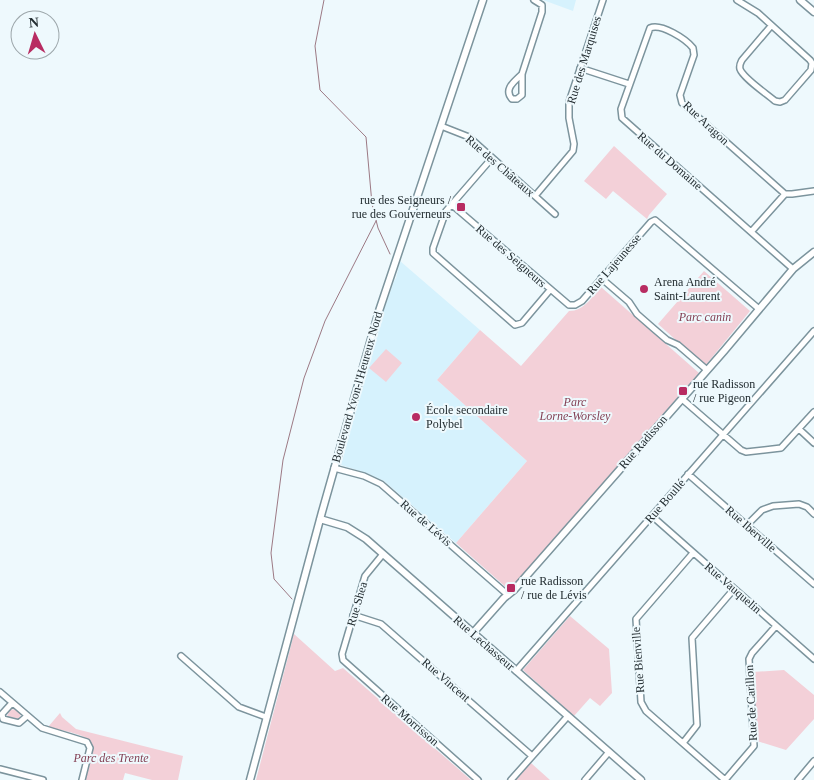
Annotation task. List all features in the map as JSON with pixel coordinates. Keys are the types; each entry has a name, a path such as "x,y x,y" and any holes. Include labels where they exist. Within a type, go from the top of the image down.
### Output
{"street":[{"name":"Boulevard Yvon-l'Heureux Nord","path":"250,780 334,468 381,304 484,0"},
{"path":"522,74 508,90 508,95 513,99 517,99 522,95 522,74 542,11 541,4 534,0"},
{"name":"Rue des Marquises","path":"535,196 573,151 574,144 569,124 568,107 571,93 603,0"},
{"path":"737,0 757,12 810,60 812,64 811,70 781,102 775,101 742,72 740,66 742,60 771,26"},
{"path":"800,0 814,12"},
{"name":"Rue du Domaine","path":"652,26 647,31 620,111 623,120 793,269"},
{"name":"Rue Aragon","path":"652,26 674,34 690,44 694,49 694,55 680,95 682,103 785,194"},
{"path":"580,68 629,84"},
{"name":"Rue des Châteaux","path":"441,126 466,136 555,214"},
{"path":"492,158 451,204 444,216 432,250 433,254 511,323 516,325 522,323 550,290"},
{"path":"751,232 785,194 814,191"},
{"name":"Rue des Seigneurs","path":"451,204 566,304 572,306"},
{"name":"Rue Lajeunesse","path":"572,306 582,300 651,222 655,220 759,309"},
{"name":"Rue Radisson","path":"473,633 707,370 793,269 814,252"},
{"path":"601,278 629,302 637,314 653,328 667,340 678,345 707,370"},
{"name":"Rue Boullé","path":"516,671 814,331"},
{"path":"682,398 741,450 749,452 779,449 814,412"},
{"path":"799,429 814,443"},
{"name":"Rue de Lévis","path":"334,468 364,476 381,484 508,595"},
{"name":"Rue Iberville","path":"688,474 814,584"},
{"path":"747,525 762,510 773,506 799,504 814,514"},
{"name":"Rue Vauquelin","path":"652,516 814,659"},
{"name":"Rue Lechasseur","path":"320,519 341,524 354,530 641,780"},
{"name":"Rue Bienville","path":"693,553 639,614 636,622 642,705 645,710 725,780"},
{"name":"Rue Shea","path":"343,660 342,654 365,575 383,554"},
{"path":"683,743 697,725 692,638 734,589"},
{"name":"Rue Vincent","path":"353,615 381,624 532,756"},
{"name":"Rue de Carillon","path":"725,780 754,746 748,659 776,626"},
{"path":"180,656 239,707 266,717"},
{"name":"Rue Morrisson","path":"343,660 478,780"},
{"path":"0,692 44,729 87,742 90,748 82,780"},
{"path":"12,703 2,714 3,719 19,723 27,716"},
{"path":"511,780 568,716"},
{"path":"585,780 609,752"},
{"path":"798,780 814,761"},
{"path":"0,769 28,778 43,780"}],"shaded area":[{"path":"543,0 576,0 573,11"},
{"name":"École secondaire Polybel","path":"400,261 480,330 437,380 527,461 456,543 384,481 341,465 384,310"}],"green space":[{"path":"614,146 667,194 647,219 613,191 606,199 584,181"},
{"name":"Parc canin","path":"704,271 750,311 705,366 658,324"},
{"name":"Parc Lorne-Worsley","path":"601,287 699,373 511,588 508,589 456,543 527,461 437,380 480,330 521,366 569,311 583,306"},
{"path":"386,349 402,363 386,382 369,368"},
{"path":"570,616 609,649 612,693 600,706 590,698 574,716 523,670"},
{"path":"294,634 335,671 343,668 471,780 256,780"},
{"path":"784,670 814,695 814,719 786,750 757,741 752,672"},
{"path":"15,709 21,714 19,719 7,716 10,710"},
{"name":"Parc des Trente","path":"60,713 76,729 183,756 178,780 152,780 125,773 123,780 85,780 93,748 87,739 75,733 48,727"},
{"path":"531,763 550,780 516,780"}],"waterway":[{"path":"324,0 315,46 320,90 366,137 372,204 378,228 390,254"},
{"path":"292,599 274,579 271,553 283,460 304,378 325,321 376,221"}],"place":[{"name":"rue des Seigneurs / rue des Gouverneurs","path":"461,207"},
{"name":"Arena André Saint-Laurent","path":"644,289"},
{"name":"rue Radisson / rue Pigeon","path":"683,391"},
{"name":"École secondaire Polybel","path":"416,417"},
{"name":"rue Radisson / rue de Lévis","path":"511,588"}]}
